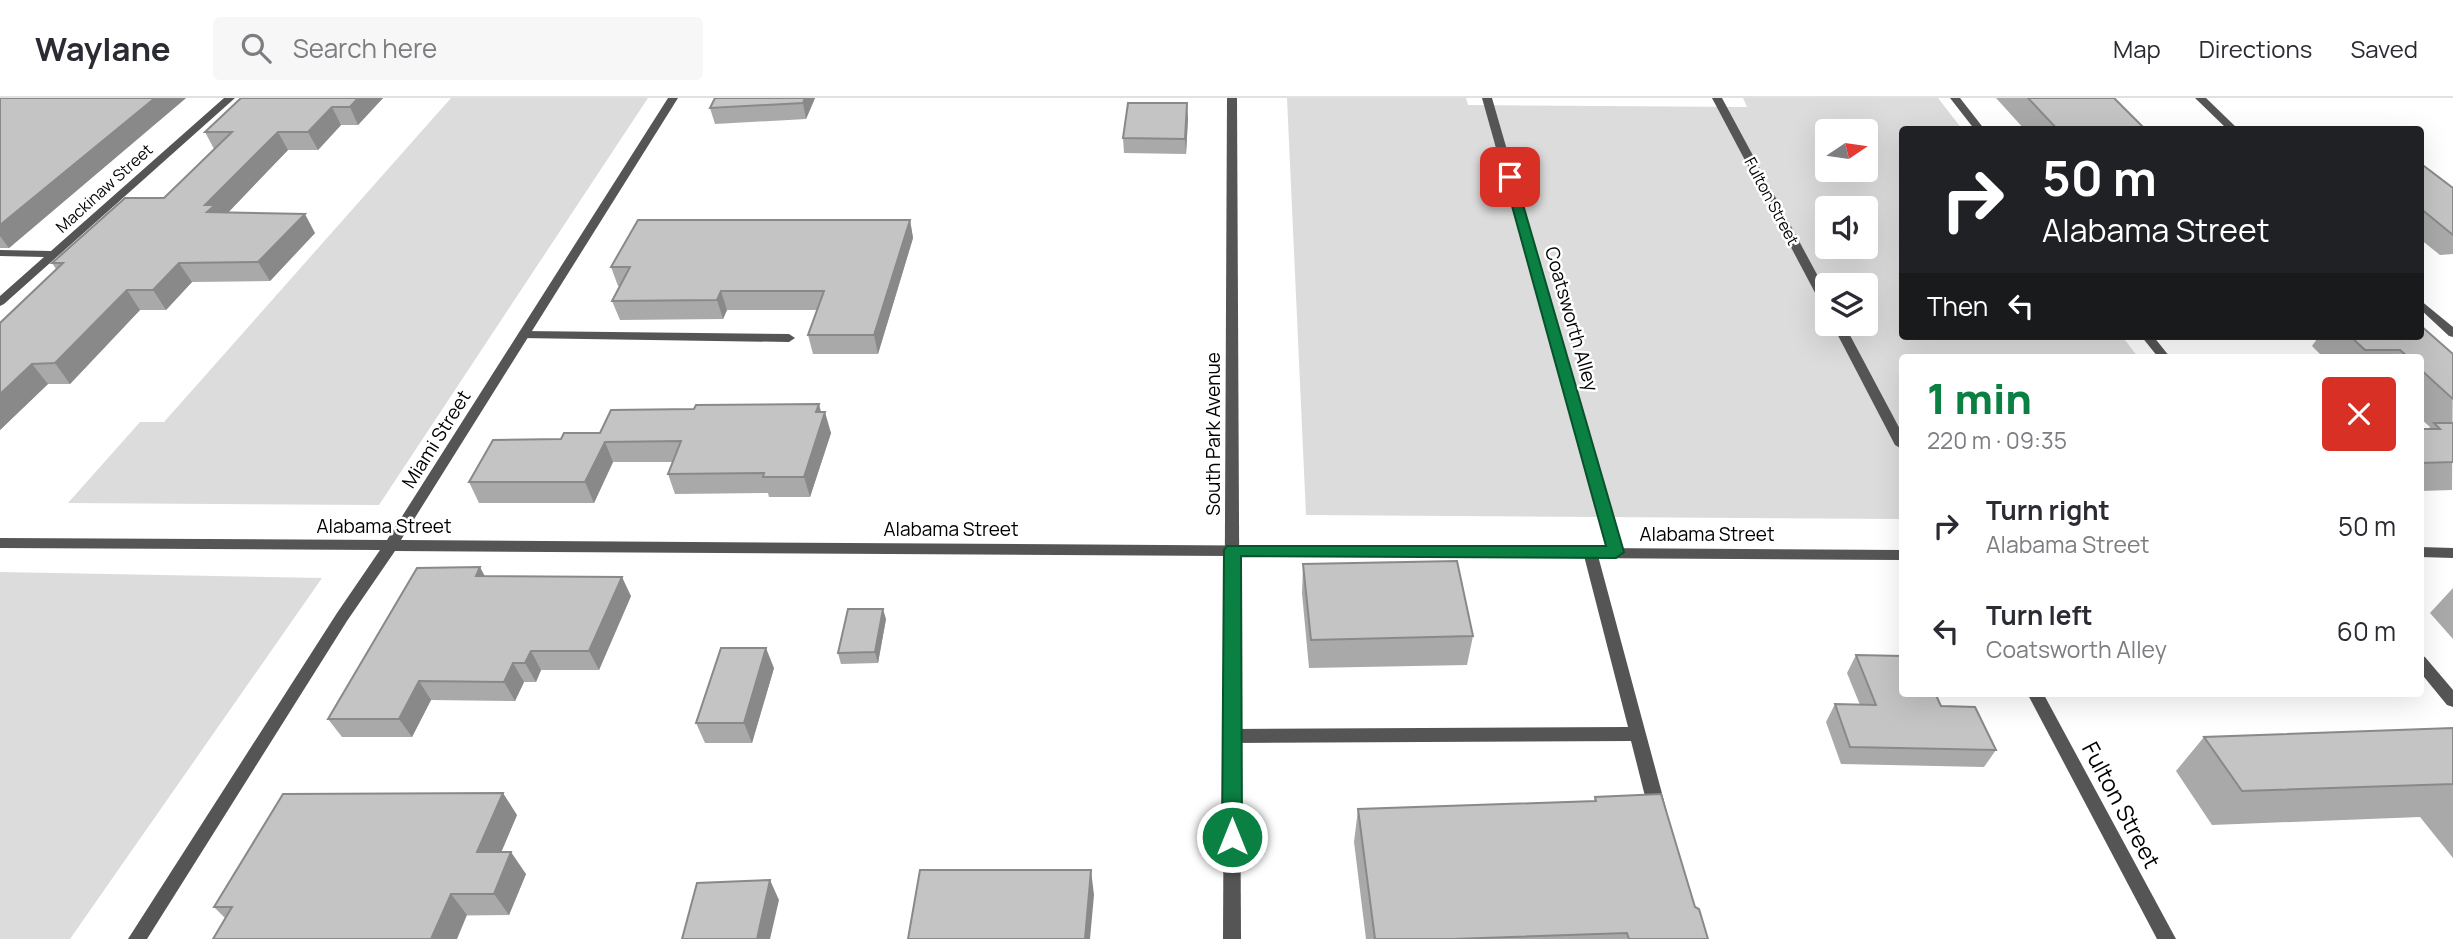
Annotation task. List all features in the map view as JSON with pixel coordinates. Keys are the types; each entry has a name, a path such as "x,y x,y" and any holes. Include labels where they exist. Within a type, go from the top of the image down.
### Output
{"street":[{"name":"Mackinaw Street","path":"0,302 230,98"},
{"name":"Miami Street","path":"138,939 673,98"},
{"name":"South Park Avenue","path":"1232,98 1232,939"},
{"name":"Coatsworth Alley","path":"1487,98 1616,552"},
{"name":"Fulton Street","path":"1717,98 1815,282"},
{"path":"1955,98 1977,126"},
{"path":"2200,98 2230,126"},
{"path":"0,253 54,254"},
{"path":"2424,307 2453,333"},
{"path":"524,335 789,338"},
{"path":"1844,336 1899,438"},
{"path":"2150,340 2162,354"},
{"name":"Alabama Street","path":"0,543 1899,555"},
{"path":"1590,552 1661,824"},
{"path":"2424,552 2453,553"},
{"path":"2424,666 2453,701"},
{"name":"Fulton Street","path":"2037,697 2167,939"},
{"path":"1232,736 1638,734"}],"shaded area":[{"path":"451,98 648,98 379,505 68,503 140,422 164,422"},
{"path":"1287,98 1466,98 1468,105 1747,107 1743,98 1938,98 1960,126 1899,126 1899,340 2125,340 2136,354 1899,354 1899,519 1306,515"},
{"path":"0,572 322,578 70,939 0,939"}],"building":[{"path":"0,98 155,98 0,225"},
{"path":"241,98 358,98 350,107 332,107 308,132 278,132 205,205 215,205 207,212 305,214 258,262 179,263 153,290 127,290 55,363 32,364 0,394 0,323 63,263 52,263 125,198 164,198 232,132 205,132"},
{"path":"715,98 805,98 803,103 710,108"},
{"path":"2028,98 2114,98 2142,126 2054,126"},
{"path":"1128,103 1187,103 1185,139 1123,138"},
{"path":"2424,166 2453,188 2453,235 2424,211"},
{"path":"638,220 910,220 874,335 808,335 824,291 721,291 717,300 612,301 630,267 611,267"},
{"path":"2424,329 2453,354 2453,399 2424,373 2424,354 2405,354 2400,350 2365,350 2354,340 2424,340"},
{"path":"819,404 816,412 825,412 804,477 763,477 764,473 668,474 681,441 605,442 585,482 469,482 493,440 561,439 564,433 600,433 611,410 694,409 696,405"},
{"path":"2434,423 2453,423 2453,462 2424,463 2424,429 2440,429"},
{"path":"1457,561 1473,636 1311,640 1303,564"},
{"path":"480,567 476,576 622,577 589,651 531,651 525,663 513,663 504,682 419,681 399,719 328,719 417,568"},
{"path":"848,609 883,609 875,652 838,653"},
{"path":"721,648 766,648 744,723 696,723"},
{"path":"1856,655 1899,656 1899,697 1937,697 1941,706 1975,707 1996,750 1850,747 1835,704 1876,705"},
{"path":"2453,728 2453,784 2242,791 2204,737"},
{"path":"503,793 477,852 511,852 494,894 451,894 431,939 213,939 232,907 214,907 283,794"},
{"path":"1661,794 1695,907 1699,909 1708,939 1629,939 1627,933 1375,939 1358,809 1596,801 1595,797"},
{"path":"920,870 1091,870 1085,939 908,939"},
{"path":"770,880 757,939 682,939 697,883"}],"route":[{"path":"1232,837 1232,550 1616,552 1510,177"}]}
